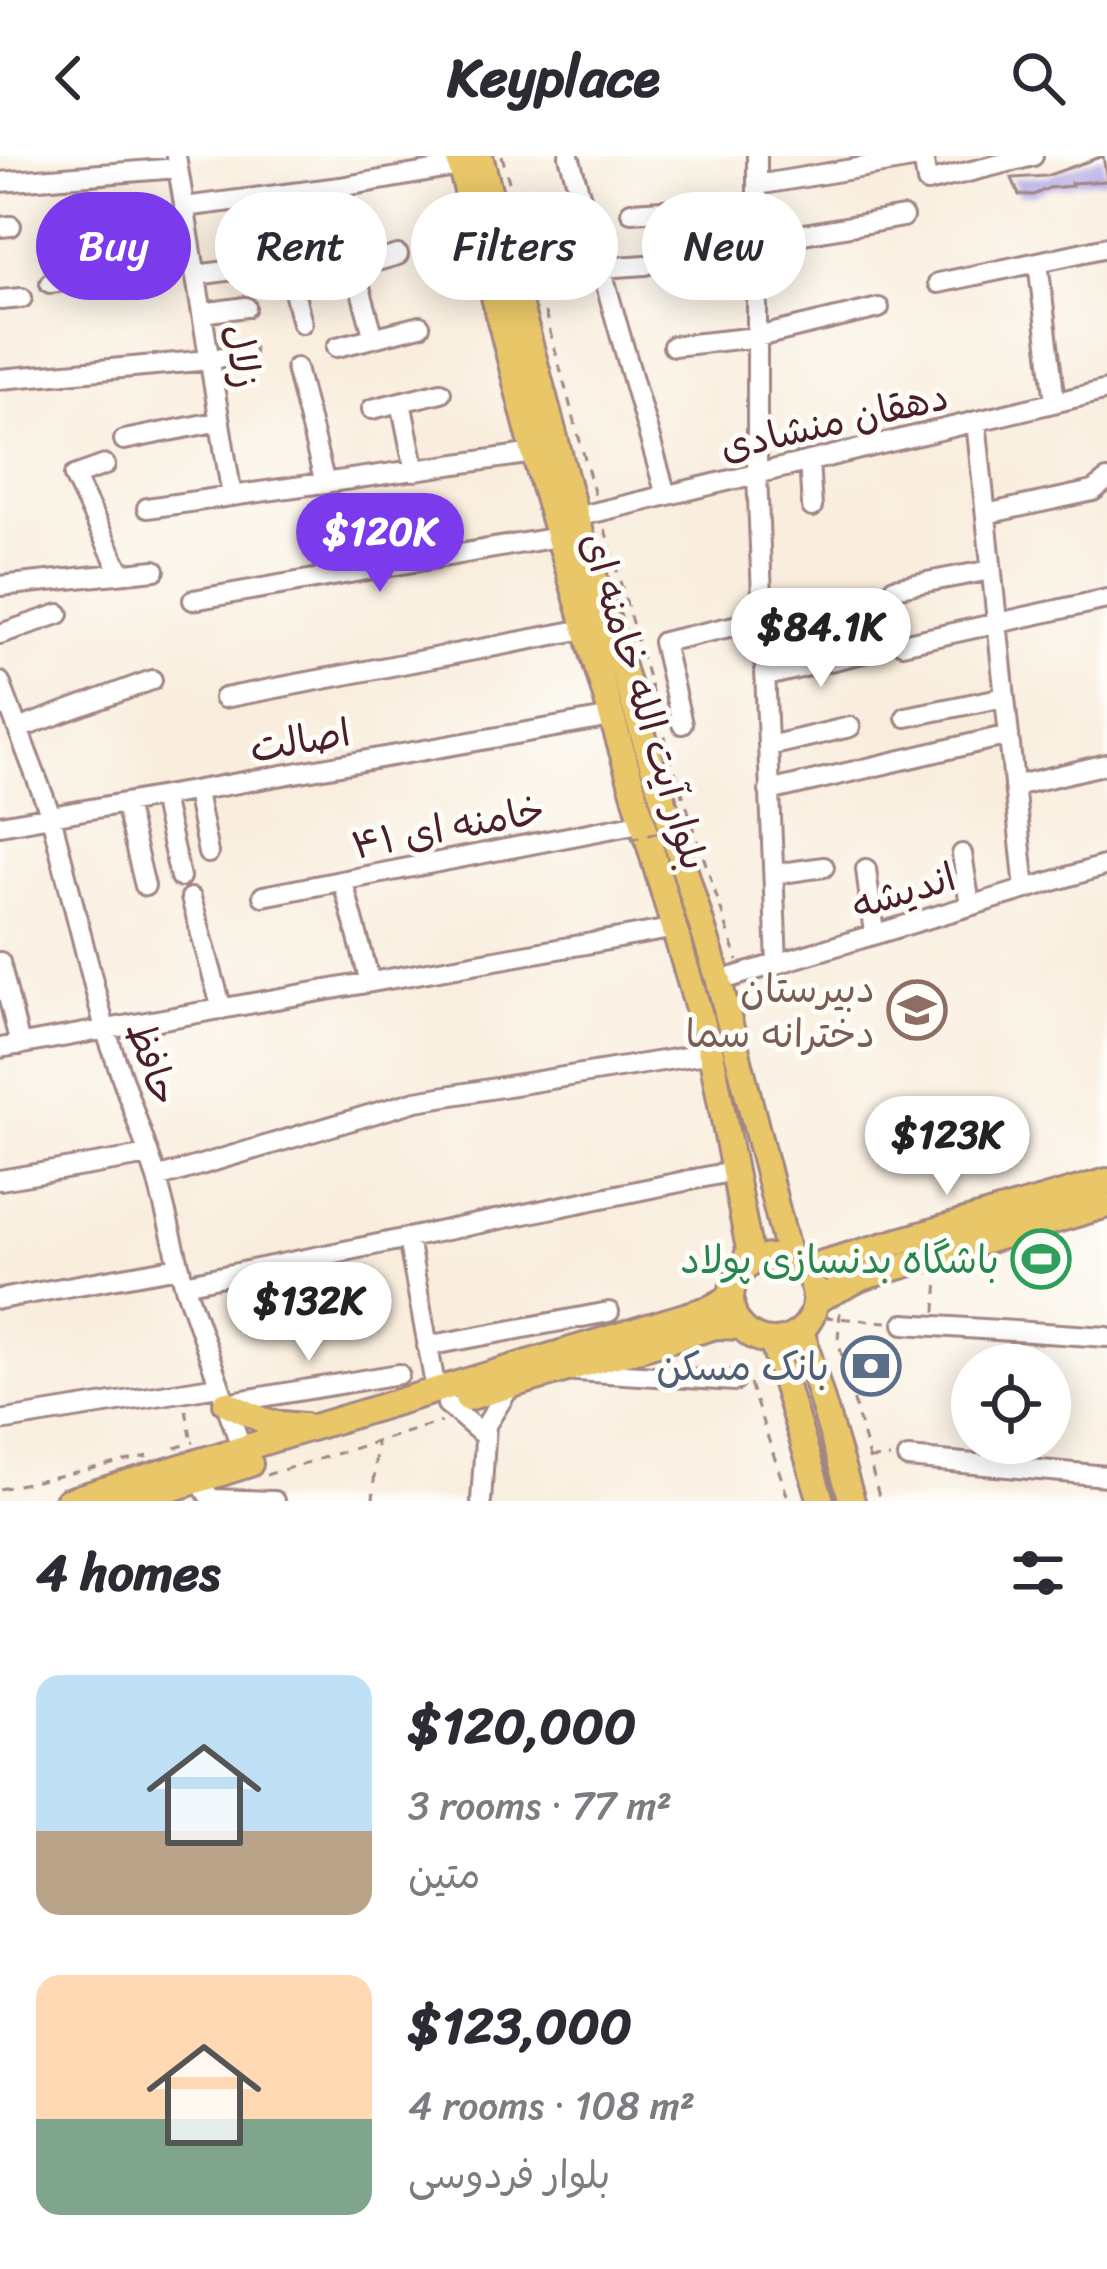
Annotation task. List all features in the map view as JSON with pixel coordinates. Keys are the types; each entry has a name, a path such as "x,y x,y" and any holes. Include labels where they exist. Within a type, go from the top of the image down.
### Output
{"main road":[{"name":"بلوار آیت الله خامنه ای","path":"466,160 534,454 612,717 638,830 676,928 711,1053 749,1249 744,1268"},
{"name":"بلوار آیت الله خامنه ای","path":"466,160 588,514 730,978 775,1211 796,1265"},
{"path":"1102,1208 861,1278 772,1341 752,1336 733,1313 734,1281 744,1268 766,1258 796,1265 1107,1181"},
{"path":"742,1214 756,1224 775,1211"},
{"path":"796,1265 810,1280 807,1356 852,1501"},
{"path":"222,1395 269,1423 319,1426 449,1403 731,1297"},
{"path":"132,1501 716,1326 742,1327"},
{"path":"772,1341 821,1501"},
{"path":"780,1366 791,1355 807,1356"},
{"path":"67,1501 246,1465 319,1426"}],"street":[{"path":"569,156 579,192"},
{"path":"758,156 758,192"},
{"path":"771,192 923,156 927,182 1033,156"},
{"path":"301,192 466,160"},
{"path":"0,182 177,162"},
{"name":"زلال","path":"177,162 182,192"},
{"path":"340,187 341,192"},
{"path":"631,212 642,211"},
{"path":"806,234 903,217"},
{"path":"938,283 1107,247"},
{"name":"زلال","path":"191,249 232,496"},
{"path":"387,258 398,255"},
{"path":"1038,262 1055,402"},
{"path":"191,267 215,269"},
{"path":"0,300 22,298"},
{"path":"296,300 302,323"},
{"path":"364,300 374,338"},
{"path":"610,300 666,495"},
{"path":"757,300 757,473 777,964"},
{"path":"202,313 246,308"},
{"path":"674,346 757,337 879,308"},
{"path":"338,347 420,326"},
{"path":"0,379 210,360 244,352"},
{"path":"296,368 326,484"},
{"name":"دهقان منشادی","path":"588,514 1107,390"},
{"path":"371,409 441,392"},
{"path":"401,402 415,471"},
{"path":"124,440 220,421"},
{"path":"976,421 1024,889"},
{"path":"147,508 534,454"},
{"path":"809,461 812,507"},
{"path":"105,465 74,476 122,573"},
{"path":"986,514 1093,490 1107,480"},
{"path":"193,600 558,537"},
{"path":"0,586 155,570"},
{"path":"894,588 992,570"},
{"path":"682,724 663,642 862,597"},
{"path":"902,644 1107,599"},
{"path":"0,634 59,614"},
{"path":"224,698 585,629"},
{"path":"767,676 863,652"},
{"path":"18,729 152,680"},
{"name":"حافظ","path":"0,682 5,708 18,729 51,816 105,1029 157,1178 182,1275 246,1465"},
{"path":"905,718 1005,697"},
{"name":"اصالت","path":"0,826 612,717"},
{"path":"770,746 850,728"},
{"path":"769,791 1009,735"},
{"path":"1014,786 1107,764"},
{"path":"196,792 208,854"},
{"path":"162,798 180,877"},
{"path":"125,805 145,886"},
{"name":"خامنه ای ۴۱","path":"263,896 638,830"},
{"path":"962,854 970,905"},
{"name":"اندیشه","path":"730,978 1107,865"},
{"path":"776,874 824,867"},
{"path":"866,869 874,934"},
{"path":"343,882 370,982"},
{"path":"191,898 222,1009"},
{"path":"0,962 10,1046 676,928"},
{"path":"157,1178 416,1101 711,1053"},
{"path":"0,1180 149,1155"},
{"path":"0,1299 408,1239 734,1171"},
{"path":"408,1239 428,1346 449,1403 484,1436"},
{"path":"428,1346 609,1312"},
{"path":"904,1324 1107,1337"},
{"path":"565,1370 735,1381"},
{"path":"0,1420 182,1390 222,1395 399,1374"},
{"path":"481,1501 484,1436 493,1411 511,1385"},
{"path":"908,1458 1107,1476"},
{"path":"200,1481 211,1499 274,1501"}],"path":[{"path":"502,156 512,192"},
{"path":"541,300 588,514 674,768 730,978"},
{"path":"638,830 686,825"},
{"path":"935,1326 938,1266"},
{"path":"809,1316 904,1324"},
{"path":"839,1317 838,1340 880,1501"},
{"path":"735,1381 751,1384 789,1501"},
{"path":"171,1449 192,1443 182,1390"},
{"path":"246,1465 376,1442 449,1403"},
{"path":"373,1501 376,1442"},
{"path":"0,1489 150,1456"},
{"path":"868,1459 908,1458"}],"building":[{"path":"1103,156 1107,181 1071,183 1019,195 1012,178 1046,176"}],"place":[{"name":"دبیرستان دخترانه سما","path":"917,1010"},
{"name":"باشگاه بدنسازی پولاد","path":"1041,1259"},
{"name":"بانک مسکن","path":"871,1366"}]}
